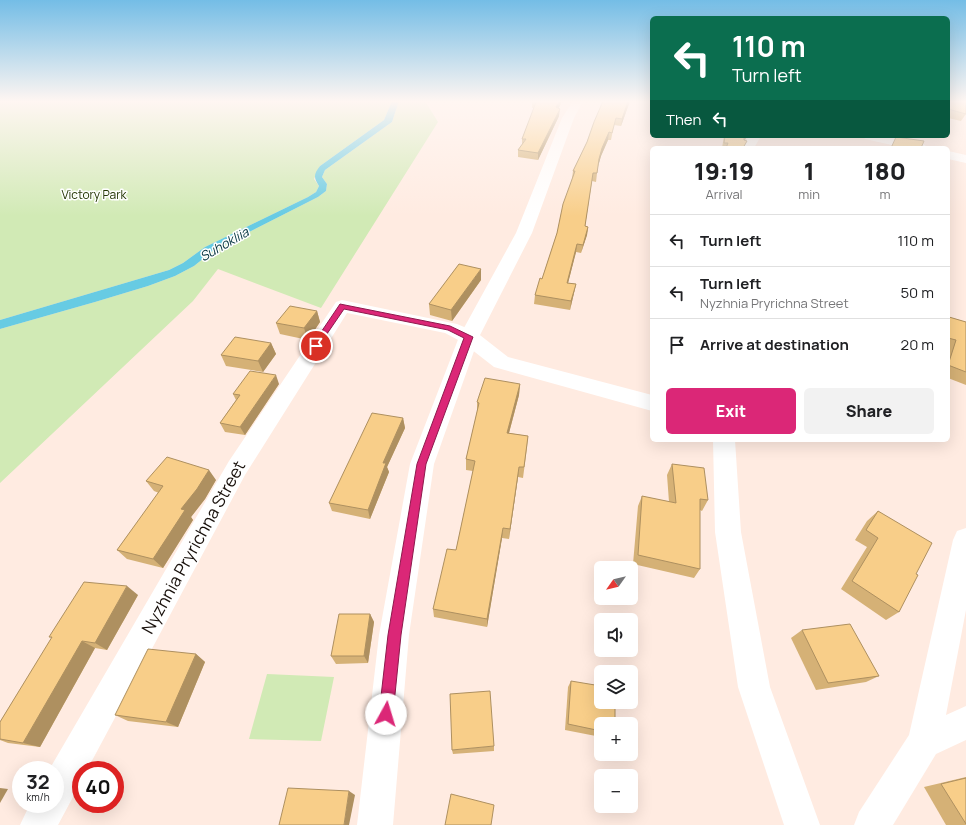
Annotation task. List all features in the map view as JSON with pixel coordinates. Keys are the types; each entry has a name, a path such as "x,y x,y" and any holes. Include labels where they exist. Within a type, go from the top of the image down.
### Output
{"street":[{"path":"375,825 394,635 422,464 469,337 524,232 560,140"},
{"path":"903,140 917,146"},
{"path":"950,155 966,159"},
{"name":"Nyzhnia Pryrichna Street","path":"64,778 236,468 342,306 450,328 469,337"},
{"path":"469,337 501,362 650,402"},
{"path":"724,442 728,532 754,687 802,825"},
{"path":"872,825 924,742 966,540"},
{"path":"924,742 966,723"},
{"path":"38,825 45,813"}],"green space":[{"name":"Victory Park","path":"0,140 357,140 320,166 314,179 319,186 316,192 205,247 183,263 169,270 0,320"},
{"path":"368,140 427,140 321,308 218,269 193,301 0,483 0,329 148,286 175,276 194,266 214,250 318,197 326,191 327,184 322,177 325,170"},
{"path":"267,674 334,677 321,741 249,739"}],"water":[{"name":"Suhokliia","path":"357,140 368,140 325,170 322,177 327,184 326,191 318,197 214,250 194,266 175,276 148,286 0,329 0,320 169,270 183,263 205,247 316,192 319,186 315,176 316,171 320,166"}],"building":[{"path":"526,140 545,140 538,153 518,150"},
{"path":"588,140 606,140 599,159 597,173 593,173 585,226 588,227 583,245 577,244 567,283 576,284 571,301 535,295 540,278 542,279 557,233 563,204 575,171 573,171"},
{"path":"724,140 744,140 747,141 744,146 727,146 728,143 724,143"},
{"path":"895,140 924,141 922,146 892,146"},
{"path":"459,264 481,269 451,310 429,304"},
{"path":"290,306 317,311 304,328 276,323"},
{"path":"950,317 966,322 966,372 950,366 950,359 956,340 950,338"},
{"path":"235,337 271,343 258,361 221,355"},
{"path":"250,371 276,375 240,427 220,423 240,395 233,394"},
{"path":"485,378 520,384 507,433 528,436 524,467 519,467 510,529 503,528 487,619 433,609 447,549 456,550 475,461 466,459 479,403 477,402"},
{"path":"372,413 403,418 383,463 386,463 368,510 329,503"},
{"path":"167,457 209,470 197,489 181,509 185,510 153,559 117,550 163,486 146,481"},
{"path":"672,464 704,468 708,500 700,499 700,569 638,555 642,496 676,503"},
{"path":"878,511 932,543 899,612 852,581 878,538 866,530"},
{"path":"84,582 127,586 95,643 82,641 23,743 0,739 0,722 52,637 49,637"},
{"path":"339,614 370,614 364,656 331,656"},
{"path":"850,624 879,676 828,683 802,630"},
{"path":"148,649 196,654 166,722 115,715"},
{"path":"571,681 594,685 594,709 615,709 615,717 594,717 594,730 568,724"},
{"path":"490,691 494,746 452,750 450,694"},
{"path":"966,778 966,824 941,784"},
{"path":"288,788 349,791 344,825 279,825"},
{"path":"451,794 494,805 491,825 445,825"}],"route":[{"path":"316,346 342,306 450,328 469,337 422,464 394,635 386,714"}]}
